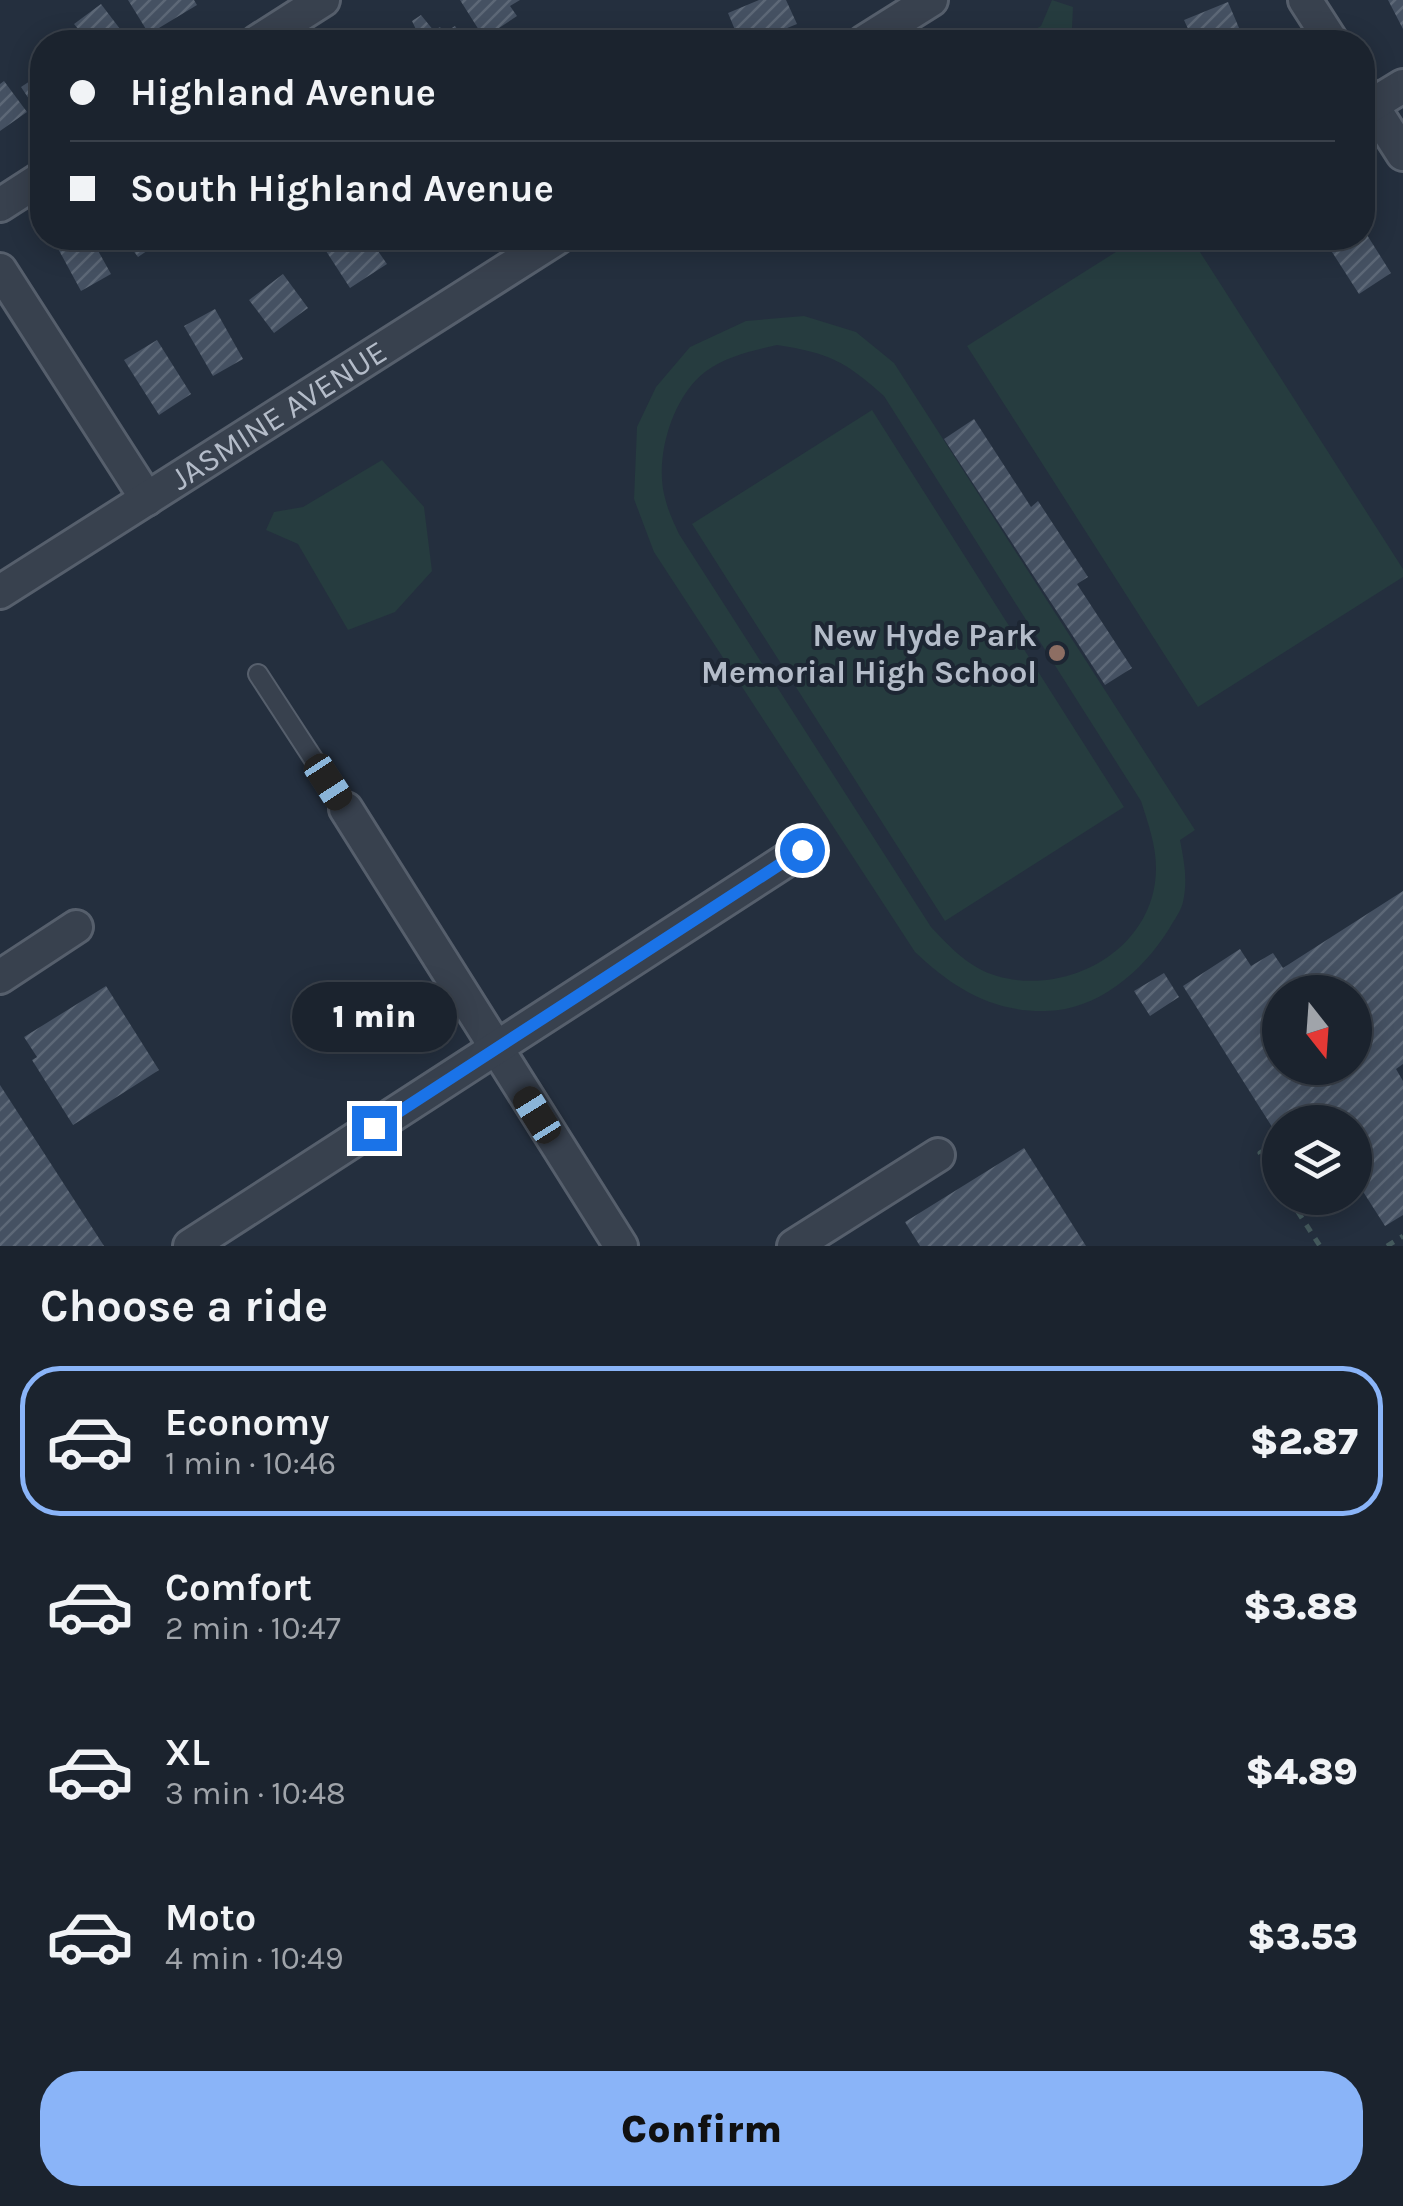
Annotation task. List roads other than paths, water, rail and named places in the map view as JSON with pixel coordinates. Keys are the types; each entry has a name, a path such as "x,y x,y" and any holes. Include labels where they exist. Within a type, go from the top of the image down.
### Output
{"street":[{"path":"275,30 324,0"},
{"path":"883,30 930,0"},
{"path":"1305,0 1324,30"},
{"path":"1375,98 1403,86"},
{"path":"1375,115 1403,154"},
{"path":"0,206 30,186"},
{"name":"JASMINE AVENUE","path":"0,592 539,250"},
{"path":"0,270 147,499"},
{"path":"346,810 621,1246"},
{"path":"190,1246 802,850"},
{"path":"0,977 76,927"},
{"path":"794,1246 938,1155"}],"lane":[{"path":"258,674 346,810"}],"place":[{"name":"New Hyde Park Memorial High School","path":"1057,653"}]}
